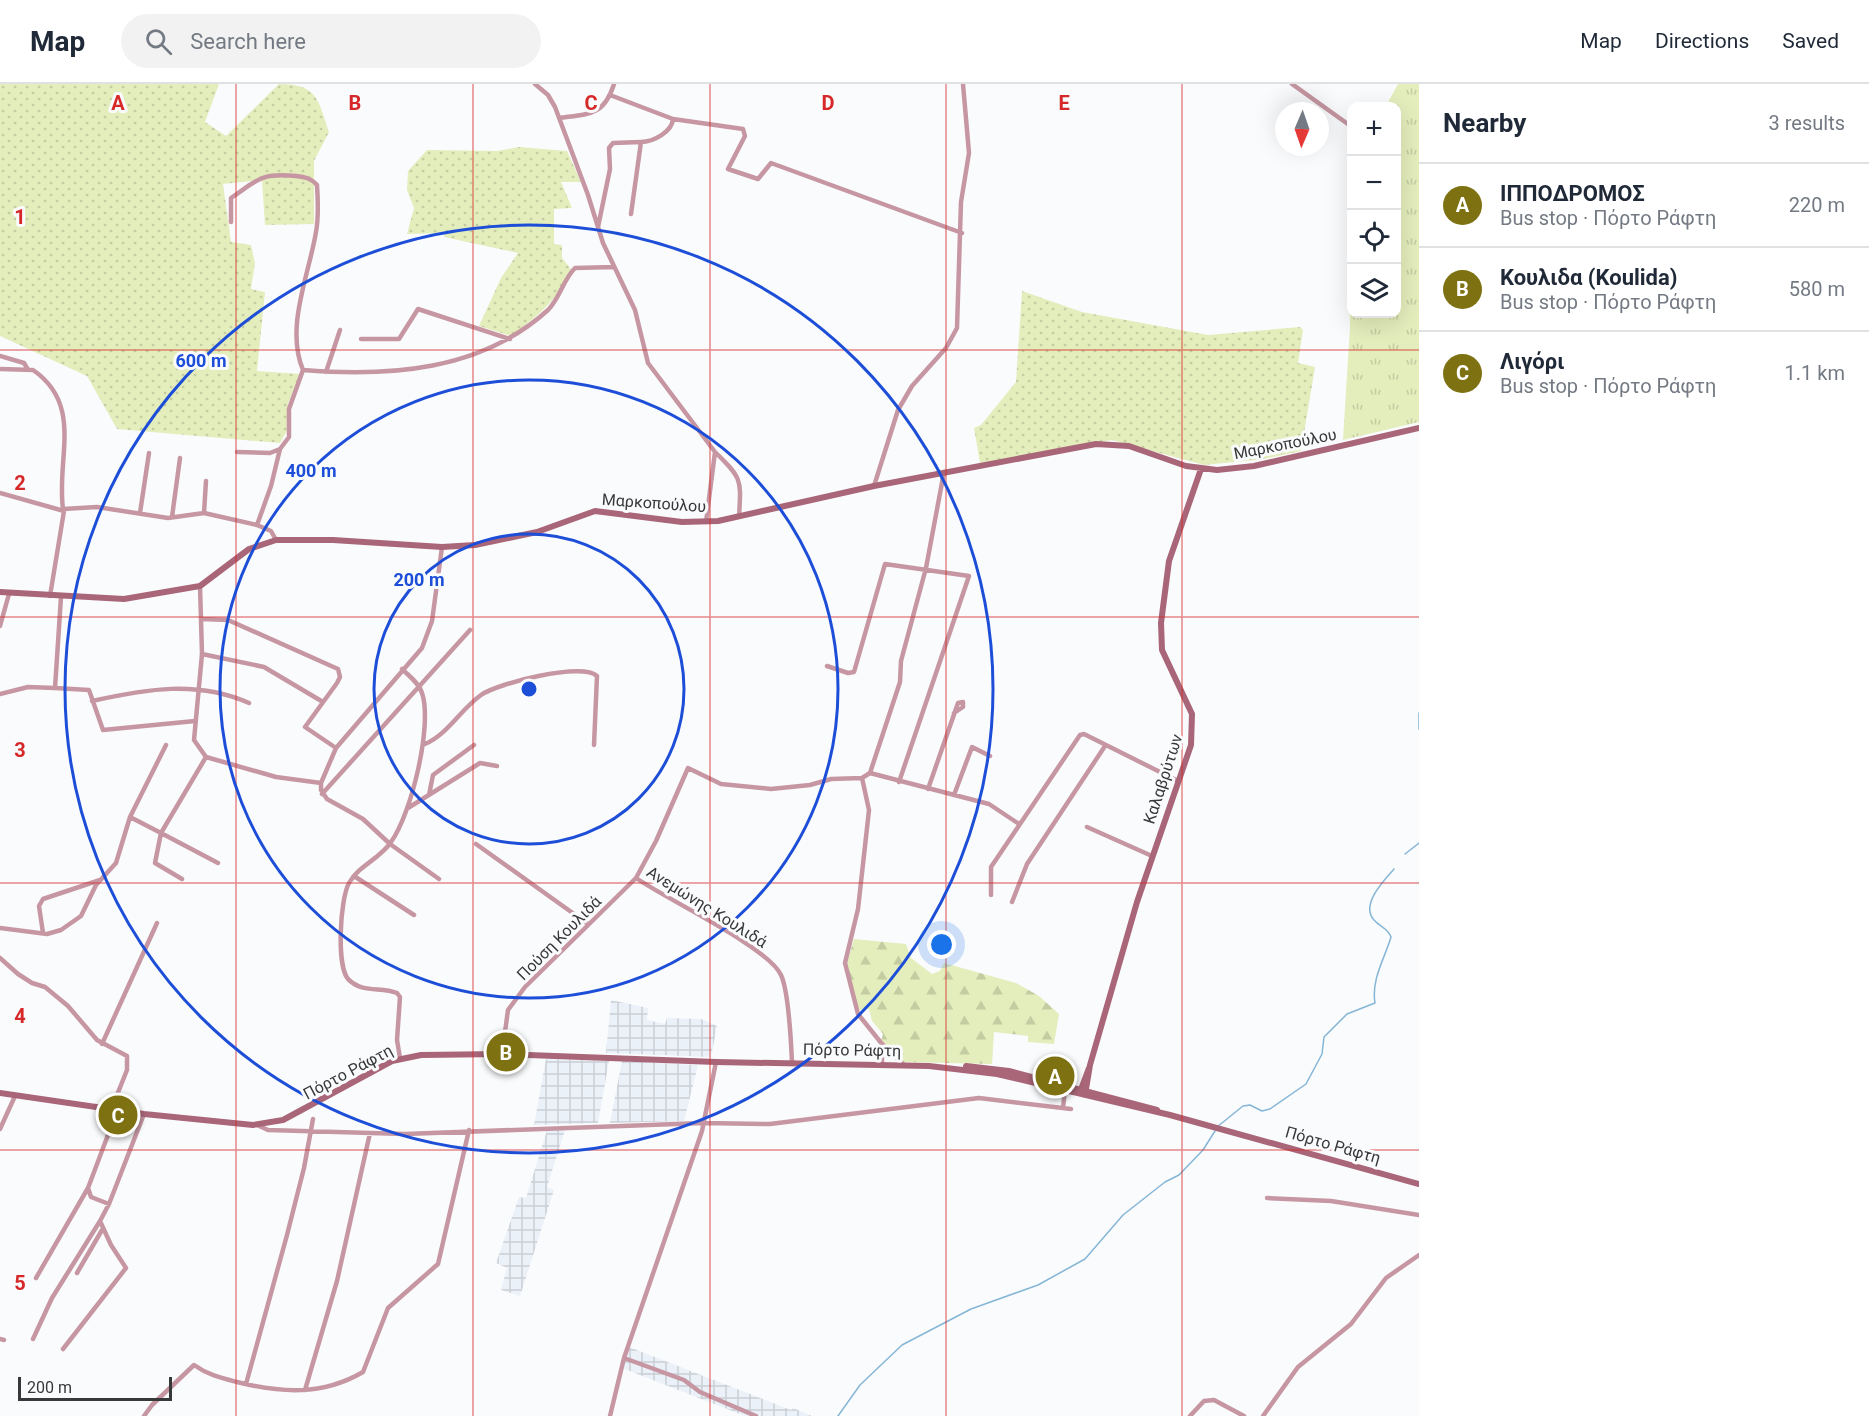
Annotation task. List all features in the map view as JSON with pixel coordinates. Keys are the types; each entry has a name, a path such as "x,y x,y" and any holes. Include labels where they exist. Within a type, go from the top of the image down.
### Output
{"main road":[{"name":"Μαρκοπούλου","path":"0,592 124,599 200,586 249,549 276,540 344,540 442,547 508,540 595,511 682,522 706,522 739,517 874,486 1085,446 1112,444 1130,446 1201,469 1254,466 1419,428"},
{"name":"Καλαβρύτων","path":"1083,1092 1152,856 1191,745 1192,714 1165,659 1161,641 1161,623 1169,561 1201,469"},
{"name":"Πόρτο Ράφτη","path":"0,1093 144,1114 257,1125 287,1118 400,1058 433,1054 502,1054 716,1062 903,1064 990,1072 1065,1090 1083,1092"},
{"name":"Πόρτο Ράφτη","path":"929,1066 992,1067 1419,1184"}],"street":[{"path":"535,84 548,95 559,118 613,267 635,310 648,363 715,452 738,476 741,487 739,517"},
{"path":"559,118 600,110 606,105 614,84"},
{"path":"874,486 898,410 923,371 954,336 962,233 961,202 969,153 963,84"},
{"path":"1293,84 1347,123"},
{"path":"610,95 673,119 743,129 745,136 729,164 728,169 732,172 758,179 771,163 962,233"},
{"path":"598,227 610,169 610,144 640,142 655,138 669,129 673,119"},
{"path":"632,214 640,142"},
{"path":"231,222 231,198 261,178 272,174 304,177 317,185 317,228 301,295 298,340 303,370 289,409 289,436 280,449 271,486 257,525"},
{"path":"303,370 363,374 463,360 510,339 552,306 575,268 613,267"},
{"path":"361,339 399,339 418,309 510,339"},
{"path":"326,372 340,330"},
{"path":"0,356 24,363 27,368 43,377 51,386 66,426 62,478 63,510 50,596"},
{"path":"0,369 27,368"},
{"path":"237,452 270,453 280,449"},
{"path":"706,522 715,452"},
{"path":"140,513 148,453"},
{"path":"172,517 180,458"},
{"path":"903,1064 882,1044 858,1014 845,963 858,909 869,810 862,778 870,773 900,682 901,661 926,568 944,472"},
{"path":"204,513 206,481"},
{"path":"0,493 63,510 97,507 172,517 204,513 257,525 271,531 276,540"},
{"path":"322,794 321,783 336,748 422,648 432,621 442,547"},
{"path":"827,666 848,673 854,672 882,566 885,564 926,568 969,576 899,782"},
{"path":"200,586 202,654 194,740 206,757 276,777 321,783"},
{"path":"0,626 9,594"},
{"path":"55,688 61,597"},
{"path":"202,619 228,620 338,669 340,677 305,727 336,748"},
{"path":"322,794 470,630"},
{"path":"202,654 264,667 324,702"},
{"path":"400,1058 397,1040 399,997 397,993 358,986 349,980 342,967 344,893 354,876 376,859 390,844 408,808 424,744 423,696 419,686 402,669"},
{"path":"424,744 437,739 486,692 545,674 563,672 592,673 597,676 594,745"},
{"path":"0,694 28,687 86,688 103,730 195,722"},
{"path":"92,701 162,688 216,691 249,703"},
{"path":"928,789 954,713"},
{"path":"991,895 990,872 1019,824 1080,735 1084,734 1178,781"},
{"path":"0,928 43,933 61,930 81,916 102,879 116,863 130,817 166,745"},
{"path":"429,795 433,775 474,745"},
{"path":"1012,902 1027,864 1105,746"},
{"path":"954,795 972,747 990,756"},
{"path":"182,879 155,863 161,833 206,757"},
{"path":"408,808 480,763 497,766"},
{"name":"Ανεμώνης Κουλιδά","path":"792,1062 784,983 772,963 732,934 636,878 656,842 688,768 721,784 771,789 810,785 831,779 862,778"},
{"path":"870,773 989,804 1019,824"},
{"path":"933,778 940,792"},
{"path":"322,794 363,819 390,844 440,879"},
{"path":"130,817 218,863"},
{"path":"1087,827 1152,856"},
{"path":"476,844 588,924"},
{"path":"354,876 414,915"},
{"name":"Πούση Κουλιδά","path":"502,1054 508,1010 535,975 636,878"},
{"path":"43,933 39,906 43,899 102,879"},
{"path":"102,1044 157,923"},
{"path":"0,958 18,974 32,983 45,987 61,999 102,1044 127,1056 129,1062 88,1188 36,1278"},
{"path":"882,1044 882,1064"},
{"path":"610,1416 624,1358 703,1123 716,1062"},
{"path":"1063,1108 1065,1090"},
{"path":"0,1129 15,1096"},
{"path":"257,1125 268,1130 405,1134 703,1123 770,1124 962,1099 997,1099 1071,1109"},
{"path":"33,1339 52,1298 109,1204 144,1114"},
{"path":"287,1118 291,1129"},
{"path":"246,1384 287,1235 313,1119"},
{"path":"144,1416 152,1405 194,1365 207,1375 278,1391 327,1388 363,1371 388,1308 438,1264 469,1130"},
{"path":"305,1390 337,1281 370,1133"},
{"path":"88,1188 91,1197 109,1204"},
{"path":"1267,1198 1331,1201 1419,1215"},
{"path":"63,1349 126,1268 102,1230 100,1221"},
{"path":"76,1273 102,1230"},
{"path":"1263,1416 1298,1367 1351,1324 1386,1278 1419,1255"},
{"path":"624,1358 684,1380 700,1392 756,1416"},
{"path":"1190,1416 1204,1401 1214,1400 1244,1416"}],"shaded area":[{"path":"611,1000 648,1008 647,1020 665,1024 667,1018 701,1019 717,1026 711,1057 606,1053"},
{"path":"546,1059 609,1061 598,1123 534,1125"},
{"path":"622,1061 698,1065 684,1121 610,1123"},
{"path":"547,1130 565,1130 547,1187 554,1190 520,1296 501,1290 507,1268 496,1263 519,1197 526,1198"},
{"path":"629,1347 812,1416 745,1416 622,1368"}],"green space":[{"path":"0,84 219,84 205,122 226,136 279,84 302,87 314,96 319,103 329,132 314,161 314,224 265,225 262,180 223,184 231,242 251,245 255,263 251,289 265,292 257,371 300,374 288,404 288,429 280,443 117,429 87,376 0,336"},
{"path":"1398,84 1419,84 1419,422 1343,440 1350,318 1401,318 1401,102 1388,102"},
{"path":"519,147 567,151 581,182 561,182 572,208 554,209 554,244 562,245 562,258 571,269 546,307 511,336 479,326 501,278 518,253 444,237 445,233 407,234 414,208 407,190 408,171 427,150 497,151"},
{"path":"1022,291 1082,312 1208,335 1300,327 1303,330 1298,363 1315,367 1301,451 1264,459 1204,465 1112,440 980,463 974,428 981,425 1016,382"},
{"path":"854,939 906,944 911,958 932,974 940,971 944,963 1016,983 1039,996 1059,1014 1054,1044 1028,1042 1028,1036 994,1032 992,1064 903,1062 881,1041 883,1034 872,1021 869,1009 858,1010 847,963"}],"waterway":[{"path":"1419,713 1419,729"},
{"path":"1405,854 1419,843"},
{"path":"1217,1127 1243,1106 1250,1105 1262,1111 1270,1109 1306,1084 1322,1054 1324,1037 1347,1014 1375,1003 1377,977 1391,937 1374,920 1370,914 1370,907 1375,893 1394,869"},
{"path":"838,1416 860,1385 902,1345 971,1309 1038,1285 1085,1259 1123,1215 1165,1182 1179,1175 1203,1150 1215,1131"}],"place":[{"name":"Κουλιδα (Koulida)","path":"506,1052"},
{"name":"ΙΠΠΟΔΡΟΜΟΣ","path":"1055,1076"},
{"name":"Λιγόρι","path":"118,1115"}]}
